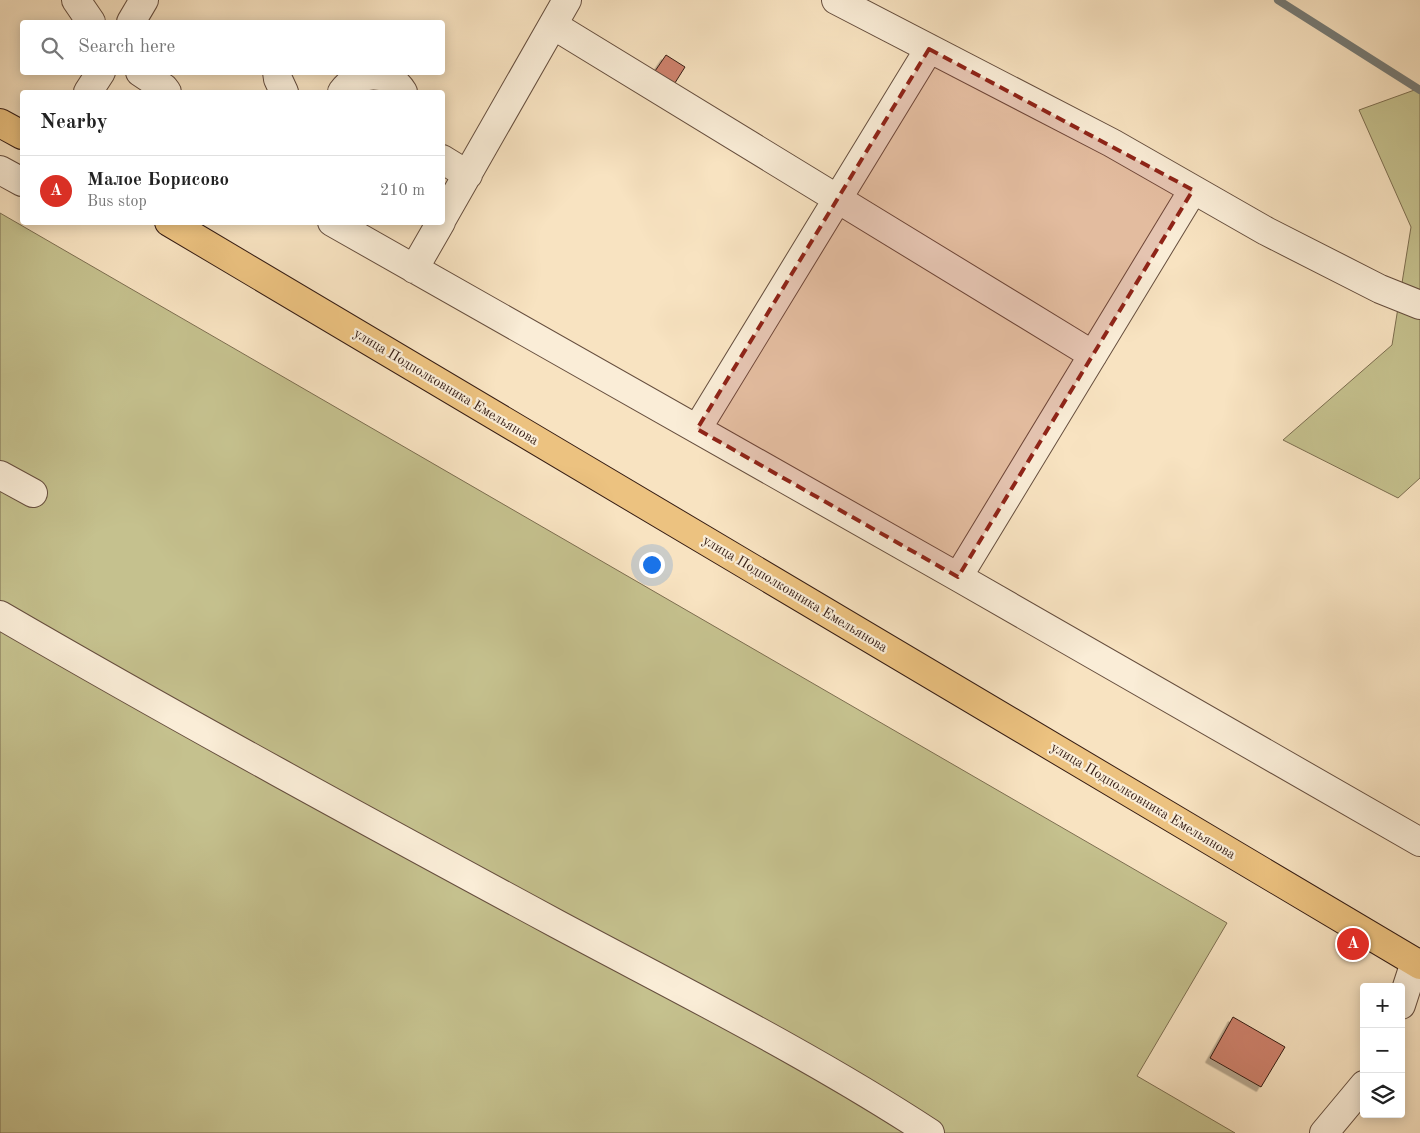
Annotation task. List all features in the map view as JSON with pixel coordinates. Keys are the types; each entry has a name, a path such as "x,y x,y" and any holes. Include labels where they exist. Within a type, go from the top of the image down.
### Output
{"main road":[{"path":"0,123 20,135"},
{"name":"улица Подполковника Емельянова","path":"174,225 1417,964"}],"street":[{"path":"76,0 90,20"},
{"path":"132,20 144,0"},
{"path":"445,214 567,0"},
{"path":"836,0 1112,143 1274,236 1380,290 1420,305"},
{"path":"553,25 1093,355"},
{"path":"697,429 929,49"},
{"path":"89,90 99,75"},
{"path":"144,75 166,90"},
{"path":"277,75 283,90"},
{"path":"343,90 348,82 349,75"},
{"path":"344,90 357,79 368,75 392,80 401,90"},
{"path":"445,161 468,175"},
{"path":"958,578 1193,190"},
{"path":"337,225 1420,842"},
{"path":"414,269 438,225"},
{"path":"0,475 33,493"},
{"path":"0,616 395,836 756,1031 888,1105 930,1133"},
{"path":"1405,995 1417,964"},
{"path":"1324,1133 1360,1090"}],"highlighted area":[{"path":"929,49 1193,190 958,577 697,429"}],"shaded area":[{"path":"1420,88 1420,478 1398,498 1283,440 1392,345 1411,227 1359,110"},
{"path":"0,213 1227,923 1137,1076 1235,1133 0,1133"}],"building":[{"path":"666,55 685,67 673,86 653,74"},
{"path":"1233,1017 1285,1047 1261,1087 1210,1058"}],"waterway":[{"path":"1278,0 1420,90"}],"place":[{"name":"Малое Борисово","path":"1353,944"}]}
